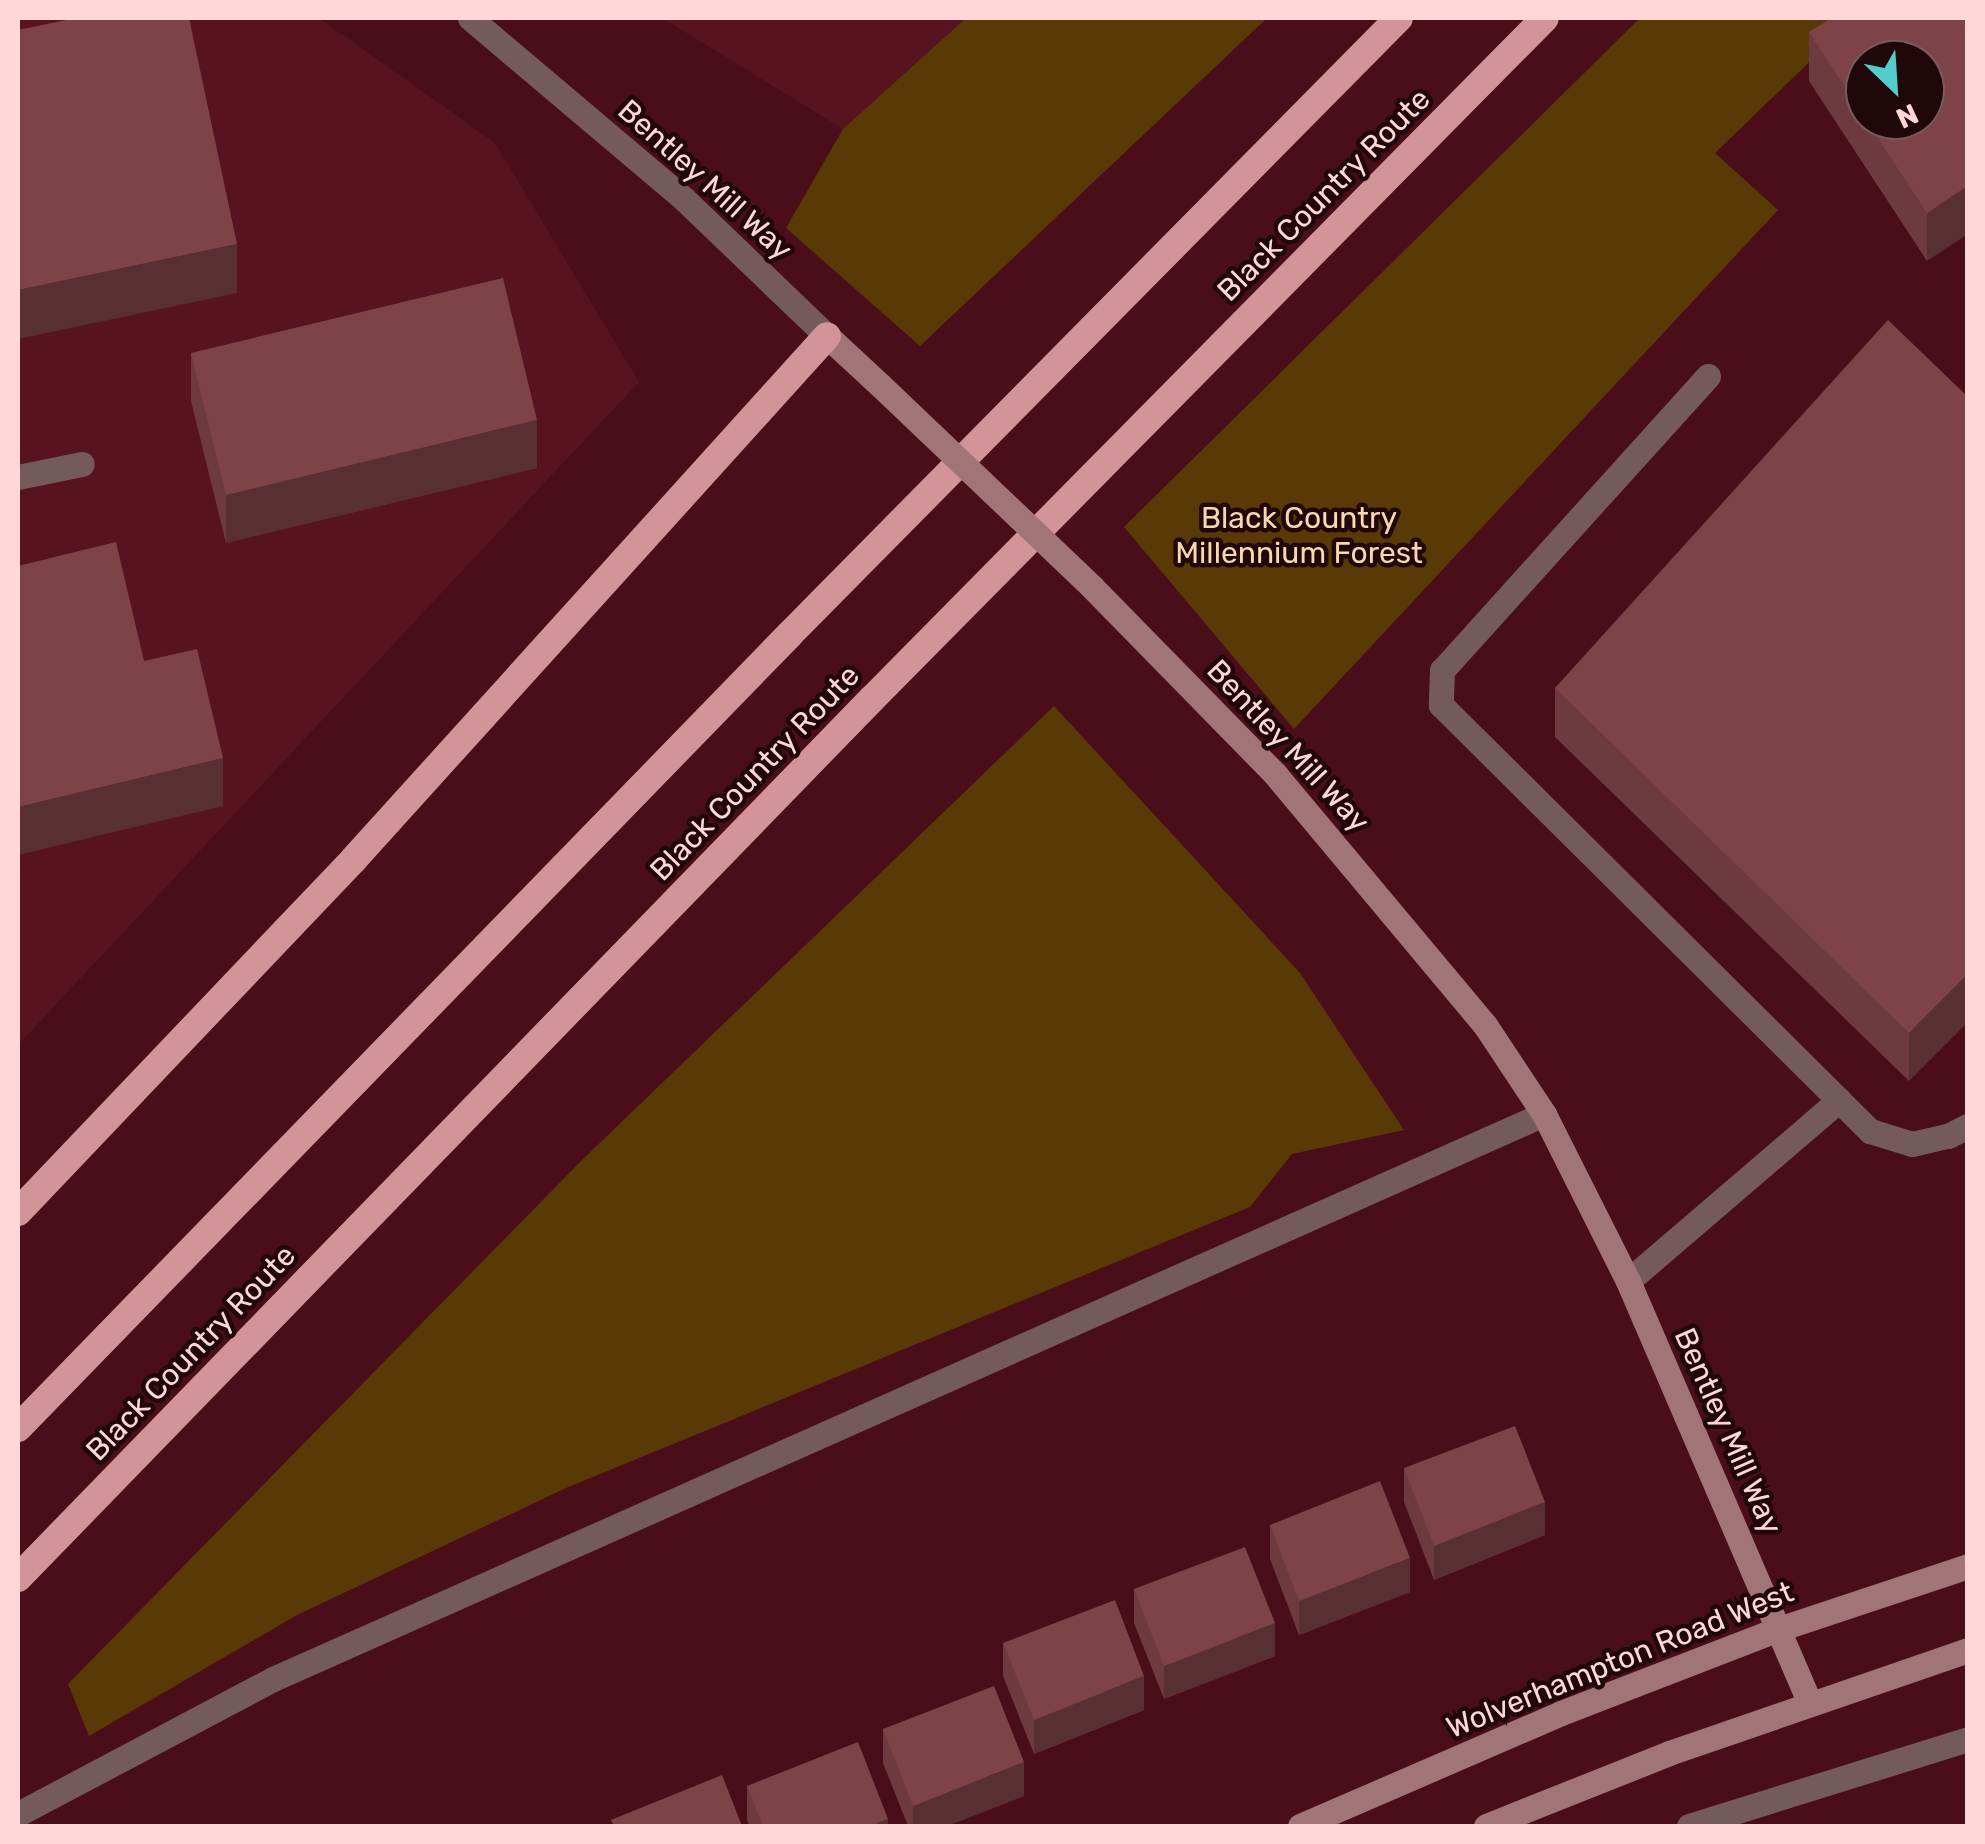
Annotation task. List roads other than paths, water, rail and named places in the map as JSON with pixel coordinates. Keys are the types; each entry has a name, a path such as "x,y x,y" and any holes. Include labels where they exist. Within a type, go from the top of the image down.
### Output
{"highway":[{"path":"18,1428 776,648 1399,18"},
{"name":"Black Country Route","path":"18,1578 858,713 1545,18"},
{"path":"18,1212 354,859 827,336"}],"main road":[{"name":"Bentley Mill Way","path":"827,336 1092,586 1299,802 1485,1024 1544,1114 1628,1281 1810,1704"},
{"name":"Wolverhampton Road West","path":"1300,1826 1561,1714 1780,1629 1968,1566"},
{"path":"1486,1826 1669,1753 1968,1650"}],"street":[{"name":"Bentley Mill Way","path":"470,18 684,199 827,336"},
{"path":"1708,376 1442,670 1441,704 1870,1131 1912,1144 1948,1136 1968,1126"},
{"path":"18,477 82,464"},
{"path":"1628,1281 1840,1100"},
{"path":"18,1814 273,1679 1544,1114"},
{"path":"1689,1826 1968,1739"}],"park label":[{"name":"Black Country Millennium Forest","path":"1299,535"}]}
